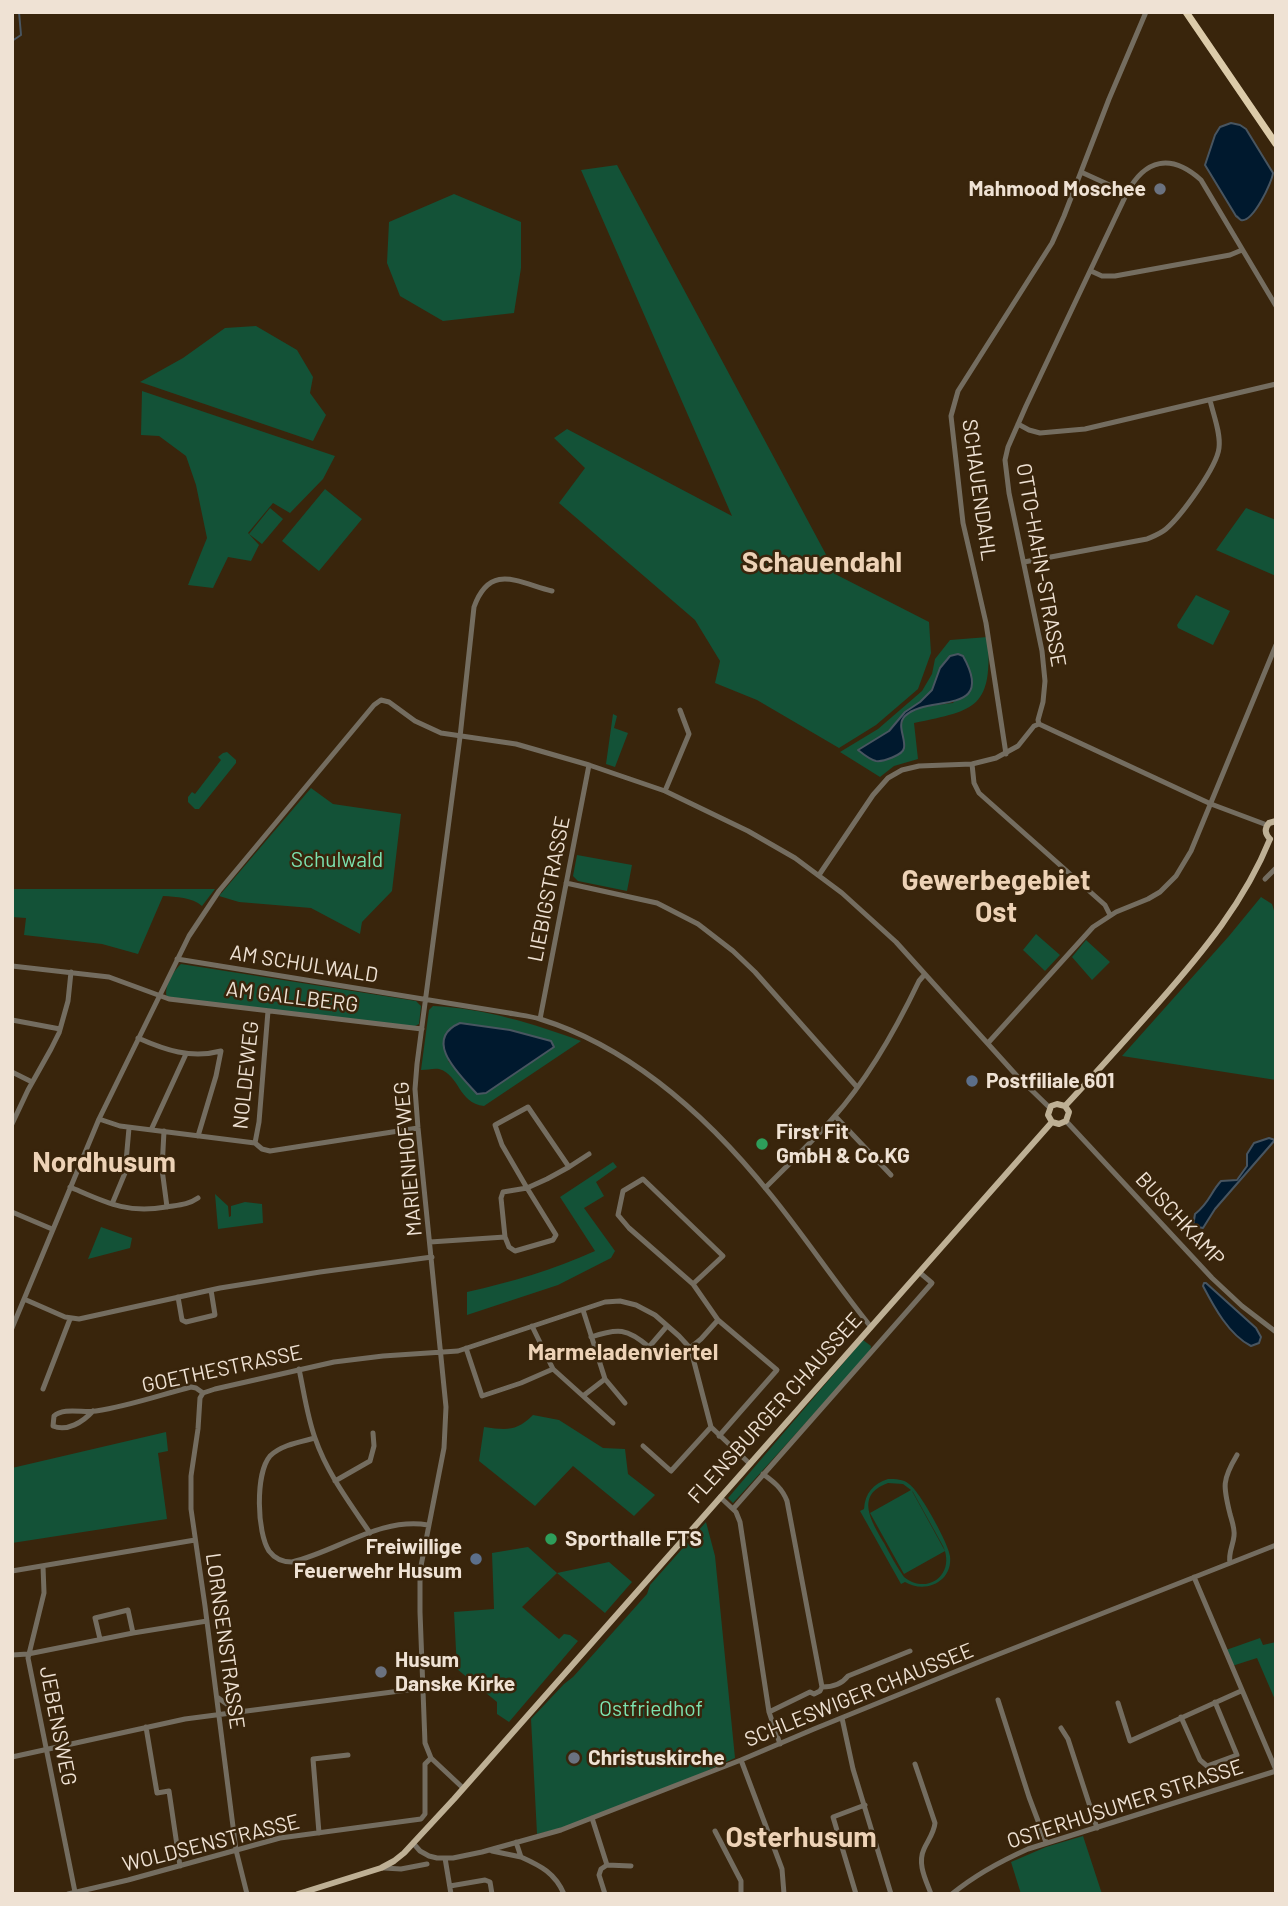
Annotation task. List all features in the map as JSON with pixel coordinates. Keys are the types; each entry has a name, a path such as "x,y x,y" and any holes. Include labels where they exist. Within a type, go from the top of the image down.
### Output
{"highway":[{"path":"1186,12 1276,144"}],"main road":[{"path":"1065,1106 1194,961 1229,916 1273,839 1266,834 1267,825 1276,821"},
{"path":"1057,1104 1065,1106 1069,1115 1066,1121 1059,1124 1052,1122 1048,1115 1050,1108 1057,1104"},
{"name":"FLENSBURGER CHAUSSEE","path":"298,1894 380,1868 401,1856 1052,1122"}],"street":[{"name":"SCHAUENDAHL","path":"1006,754 986,623 963,523 951,416 958,391 1052,243 1146,12"},
{"name":"OTTO-HAHN-STRASSE","path":"1039,724 1045,681 1042,650 1009,494 1005,460 1018,424 1127,193 1141,172 1154,165 1167,163 1180,165 1201,180 1276,306"},
{"path":"1081,172 1127,193"},
{"path":"1091,271 1109,277 1230,255 1242,250"},
{"path":"1018,424 1040,433 1069,431 1276,384"},
{"path":"1024,562 1147,539 1163,532 1196,492 1217,457 1219,443 1210,400"},
{"name":"MARIENHOFWEG","path":"431,1758 425,1743 419,1577 446,1436 446,1401 415,1089 474,607 483,589 496,579 552,591"},
{"path":"988,1043 1087,933 1110,915 1155,896 1176,877 1191,851 1276,645"},
{"path":"13,1324 99,1119 197,922 219,891 374,705 381,700 389,702 415,721 440,733 516,744 665,791 748,831 795,858 868,915 1050,1108"},
{"path":"665,791 690,734 680,710"},
{"path":"818,875 873,795 888,778 902,770 919,766 972,764 1006,754 1018,746 1034,726 1039,724 1210,804 1267,825"},
{"path":"972,764 974,783 979,793 1105,905 1110,915"},
{"name":"LIEBIGSTRASSE","path":"540,1019 589,765"},
{"path":"1265,879 1276,868"},
{"path":"566,883 657,903 698,924 733,951 754,972 857,1087"},
{"name":"AM SCHULWALD","path":"177,959 540,1019 601,1045 662,1085 713,1131 765,1188 871,1327"},
{"name":"AM GALLBERG","path":"12,966 119,980 177,1000 422,1029"},
{"path":"12,1124 60,1029 67,1006 71,972"},
{"path":"765,1188 835,1116 857,1087 883,1049 925,974"},
{"name":"NOLDEWEG","path":"255,1143 268,1011"},
{"path":"12,1020 60,1029"},
{"path":"138,1038 167,1051 186,1054 206,1055 221,1051 198,1136"},
{"path":"151,1130 186,1054"},
{"path":"12,1072 32,1082"},
{"path":"569,1167 528,1107 495,1125 502,1145 527,1188 556,1235 553,1240 515,1251 509,1247 505,1237 501,1198 503,1192 527,1188 569,1167 589,1154"},
{"path":"835,1116 891,1175"},
{"path":"99,1119 129,1128 255,1143 265,1150 276,1151 418,1128"},
{"name":"BUSCHKAMP","path":"1066,1121 1212,1278 1276,1332"},
{"path":"112,1204 125,1173 129,1128"},
{"path":"164,1131 162,1169 167,1207"},
{"path":"693,1284 723,1256 643,1179 623,1191 618,1215 629,1228 693,1284 718,1320 777,1370 719,1436"},
{"path":"69,1187 112,1204 142,1210 190,1204 200,1200"},
{"path":"12,1212 52,1229"},
{"path":"430,1242 505,1237"},
{"path":"24,1299 70,1319 83,1318 211,1290 432,1257"},
{"name":"FLENSBURGER CHAUSSEE","path":"733,1509 932,1283 919,1272"},
{"path":"178,1297 182,1320 186,1322 215,1315 211,1290"},
{"name":"GOETHESTRASSE","path":"93,1411 81,1423 58,1428 52,1426 57,1413 93,1411 132,1404 191,1387 203,1393 299,1369 368,1358 442,1353 466,1348 605,1302 620,1301 646,1310 690,1348"},
{"path":"583,1310 605,1379 625,1403"},
{"path":"43,1389 70,1319"},
{"path":"718,1320 690,1348 711,1427 750,1464"},
{"path":"532,1326 553,1369 613,1423"},
{"path":"591,1336 618,1330 628,1332 649,1346 667,1326"},
{"path":"466,1348 482,1396 553,1369"},
{"path":"299,1369 315,1438 335,1481 370,1533"},
{"path":"583,1396 605,1379"},
{"name":"LORNSENSTRASSE","path":"203,1393 200,1398 191,1483 191,1509 236,1850 247,1894"},
{"path":"643,1446 671,1471 711,1427"},
{"path":"335,1481 370,1461 374,1446 373,1433"},
{"path":"315,1438 278,1450 265,1465 260,1504 263,1531 268,1549 277,1559 292,1562 395,1526 428,1525"},
{"path":"1230,1563 1228,1555 1234,1536 1224,1480 1237,1455"},
{"path":"764,1474 784,1492 787,1501 822,1687 820,1691 810,1692 769,1712"},
{"path":"720,1497 738,1515 740,1522 769,1712 780,1744"},
{"path":"12,1572 195,1540"},
{"name":"SCHLESWIGER CHAUSSEE","path":"445,1858 489,1850 561,1830 1276,1545"},
{"name":"JEBENSWEG","path":"43,1566 44,1593 28,1654 72,1893"},
{"path":"1194,1577 1276,1771"},
{"path":"100,1639 95,1618 128,1610 133,1633"},
{"path":"12,1655 207,1621"},
{"path":"822,1687 844,1681 848,1676 911,1651"},
{"path":"12,1757 184,1719 423,1688"},
{"path":"1118,1703 1130,1741 1241,1691"},
{"path":"217,1697 239,1713"},
{"path":"998,1700 1046,1842"},
{"path":"1181,1717 1200,1760 1207,1766 1237,1755 1215,1702"},
{"path":"842,1718 853,1769 891,1893 883,1894"},
{"path":"146,1727 157,1793 169,1791 180,1866"},
{"path":"1061,1728 1068,1739 1097,1828"},
{"path":"319,1833 313,1759 348,1755"},
{"path":"431,1758 463,1788"},
{"name":"WOLDSENSTRASSE","path":"72,1893 280,1838 424,1818 425,1764 431,1758"},
{"path":"741,1760 782,1869 784,1894"},
{"path":"915,1764 934,1823 921,1860 931,1894"},
{"name":"OSTERHUSUMER STRASSE","path":"952,1894 996,1864 1046,1842 1276,1771"},
{"path":"856,1894 833,1816 865,1805"},
{"path":"592,1818 607,1865"},
{"path":"715,1831 741,1881 741,1894"},
{"path":"516,1842 521,1857"},
{"path":"413,1843 429,1856 445,1858 451,1894"},
{"path":"489,1850 521,1857 548,1871 565,1894"},
{"path":"380,1868 401,1869 426,1864"},
{"path":"605,1894 599,1875 601,1869 607,1865 631,1866"},
{"path":"450,1886 485,1880 490,1882 492,1894"}],"green space":[{"path":"617,165 837,575 929,622 931,653 918,689 876,725 839,748 757,700 715,683 720,661 695,620 559,503 585,468 554,438 567,429 732,516 581,170"},
{"path":"454,194 521,222 521,268 514,313 443,321 400,296 387,263 389,222"},
{"path":"256,326 297,350 313,377 310,393 326,415 313,441 140,382 183,358 225,328"},
{"path":"142,391 335,456 323,479 290,513 273,503 248,533 259,545 251,561 228,557 213,588 188,585 207,538 196,485 186,456 159,436 141,435"},
{"path":"325,489 362,519 319,571 282,541"},
{"path":"270,508 283,519 262,544 249,534"},
{"path":"1246,508 1276,520 1276,576 1216,550"},
{"path":"1196,595 1230,611 1213,645 1178,628 1177,625"},
{"path":"988,637 987,678 977,701 967,709 953,714 914,723 918,759 894,766 880,777 840,752 878,729 922,691 932,674 935,659 950,640","holes":["963,656 972,676 953,703 908,713 902,724 904,748 859,750 889,731 905,712 932,690 940,668"]},
{"path":"613,714 617,716 614,728 628,733 615,767 606,764"},
{"path":"227,752 236,763 199,809 195,809 188,802 188,797 192,792 195,794 221,760 218,757"},
{"name":"Schulwald","path":"311,788 333,804 401,814 392,891 362,922 360,934 311,908 239,902 219,896"},
{"path":"577,855 632,865 627,891 578,881 573,876"},
{"path":"12,889 215,889 202,906 189,899 163,896 138,954 102,944 24,935 26,918 12,917"},
{"path":"1261,897 1272,904 1276,917 1276,1080 1122,1056 1229,936"},
{"path":"1036,934 1060,955 1045,971 1023,950"},
{"path":"1086,940 1110,962 1092,980 1072,957"},
{"path":"181,964 416,1001 421,1006 419,1024 413,1027 167,997 168,984"},
{"path":"433,1006 490,1013 581,1041 484,1106 469,1100 446,1072 437,1069 421,1070 429,1010","holes":["510,1030 551,1041 553,1047 486,1093 477,1094 448,1061"]},
{"path":"613,1162 617,1167 596,1182 604,1196 584,1208 615,1251 611,1258 558,1285 467,1315 467,1292 532,1275 595,1251 560,1197"},
{"path":"215,1194 228,1206 229,1217 231,1206 245,1202 262,1204 263,1223 218,1229"},
{"path":"101,1227 132,1238 130,1248 88,1259"},
{"path":"863,1340 871,1346 870,1352 733,1503 728,1498"},
{"path":"533,1415 559,1420 603,1448 625,1449 628,1474 655,1495 634,1516 573,1466 535,1506 479,1461 484,1427 516,1427"},
{"path":"166,1432 168,1451 158,1453 167,1519 12,1543 12,1468"},
{"path":"897,1479 914,1488 939,1530 950,1556 950,1565 947,1573 936,1583 921,1587 905,1582 901,1584 860,1511 864,1509 866,1498 874,1486 883,1481","holes":["888,1483 903,1484 911,1490 870,1513 904,1574 945,1551 943,1573 930,1583 913,1582 904,1577 871,1518 869,1510 871,1494"]},
{"name":"Ostfriedhof","path":"706,1522 715,1556 735,1758 562,1828 537,1834 531,1719 573,1677 647,1594 650,1585"},
{"path":"528,1547 557,1573 522,1607 559,1639 564,1634 578,1641 509,1722 497,1714 497,1702 457,1669 454,1612 494,1609 492,1553"},
{"path":"609,1562 632,1582 605,1613 557,1573"},
{"path":"1260,1638 1263,1645 1276,1642 1276,1702 1257,1658 1232,1666 1226,1650"},
{"path":"1083,1836 1102,1894 1021,1894 1011,1862 1046,1847"}],"water":[{"path":"1231,123 1246,129 1273,173 1266,193 1256,209 1246,219 1241,220 1205,165 1215,135 1220,127"},
{"path":"950,656 963,656 971,675 971,688 965,696 955,701 915,710 905,716 901,723 904,748 897,755 876,761 858,750 889,731 905,712 920,702 932,690 940,668"},
{"path":"460,1023 510,1030 551,1041 554,1047 486,1093 477,1094 454,1068 444,1048 444,1039 449,1030"},
{"path":"1269,1138 1275,1140 1215,1209 1203,1228 1193,1226 1195,1214 1221,1181 1237,1180 1247,1166 1247,1154 1254,1143"},
{"path":"1204,1283 1256,1328 1261,1337 1259,1343 1251,1346 1229,1328 1212,1303"}],"waterway":[{"path":"12,41 21,35 19,12"}],"place":[{"name":"Mahmood Moschee","path":"1160,189"},
{"name":"Postfiliale 601","path":"972,1081"},
{"name":"First Fit GmbH & Co.KG","path":"762,1144"},
{"name":"Sporthalle FTS","path":"551,1539"},
{"name":"Freiwillige Feuerwehr Husum","path":"476,1559"},
{"name":"Husum Danske Kirke","path":"381,1672"},
{"name":"Christuskirche","path":"574,1758"}],"district":[{"name":"Schauendahl","path":"822,563"},
{"name":"Gewerbegebiet Ost","path":"996,897"},
{"name":"Nordhusum","path":"104,1163"},
{"name":"Marmeladenviertel","path":"623,1352"},
{"name":"Osterhusum","path":"801,1838"}]}
